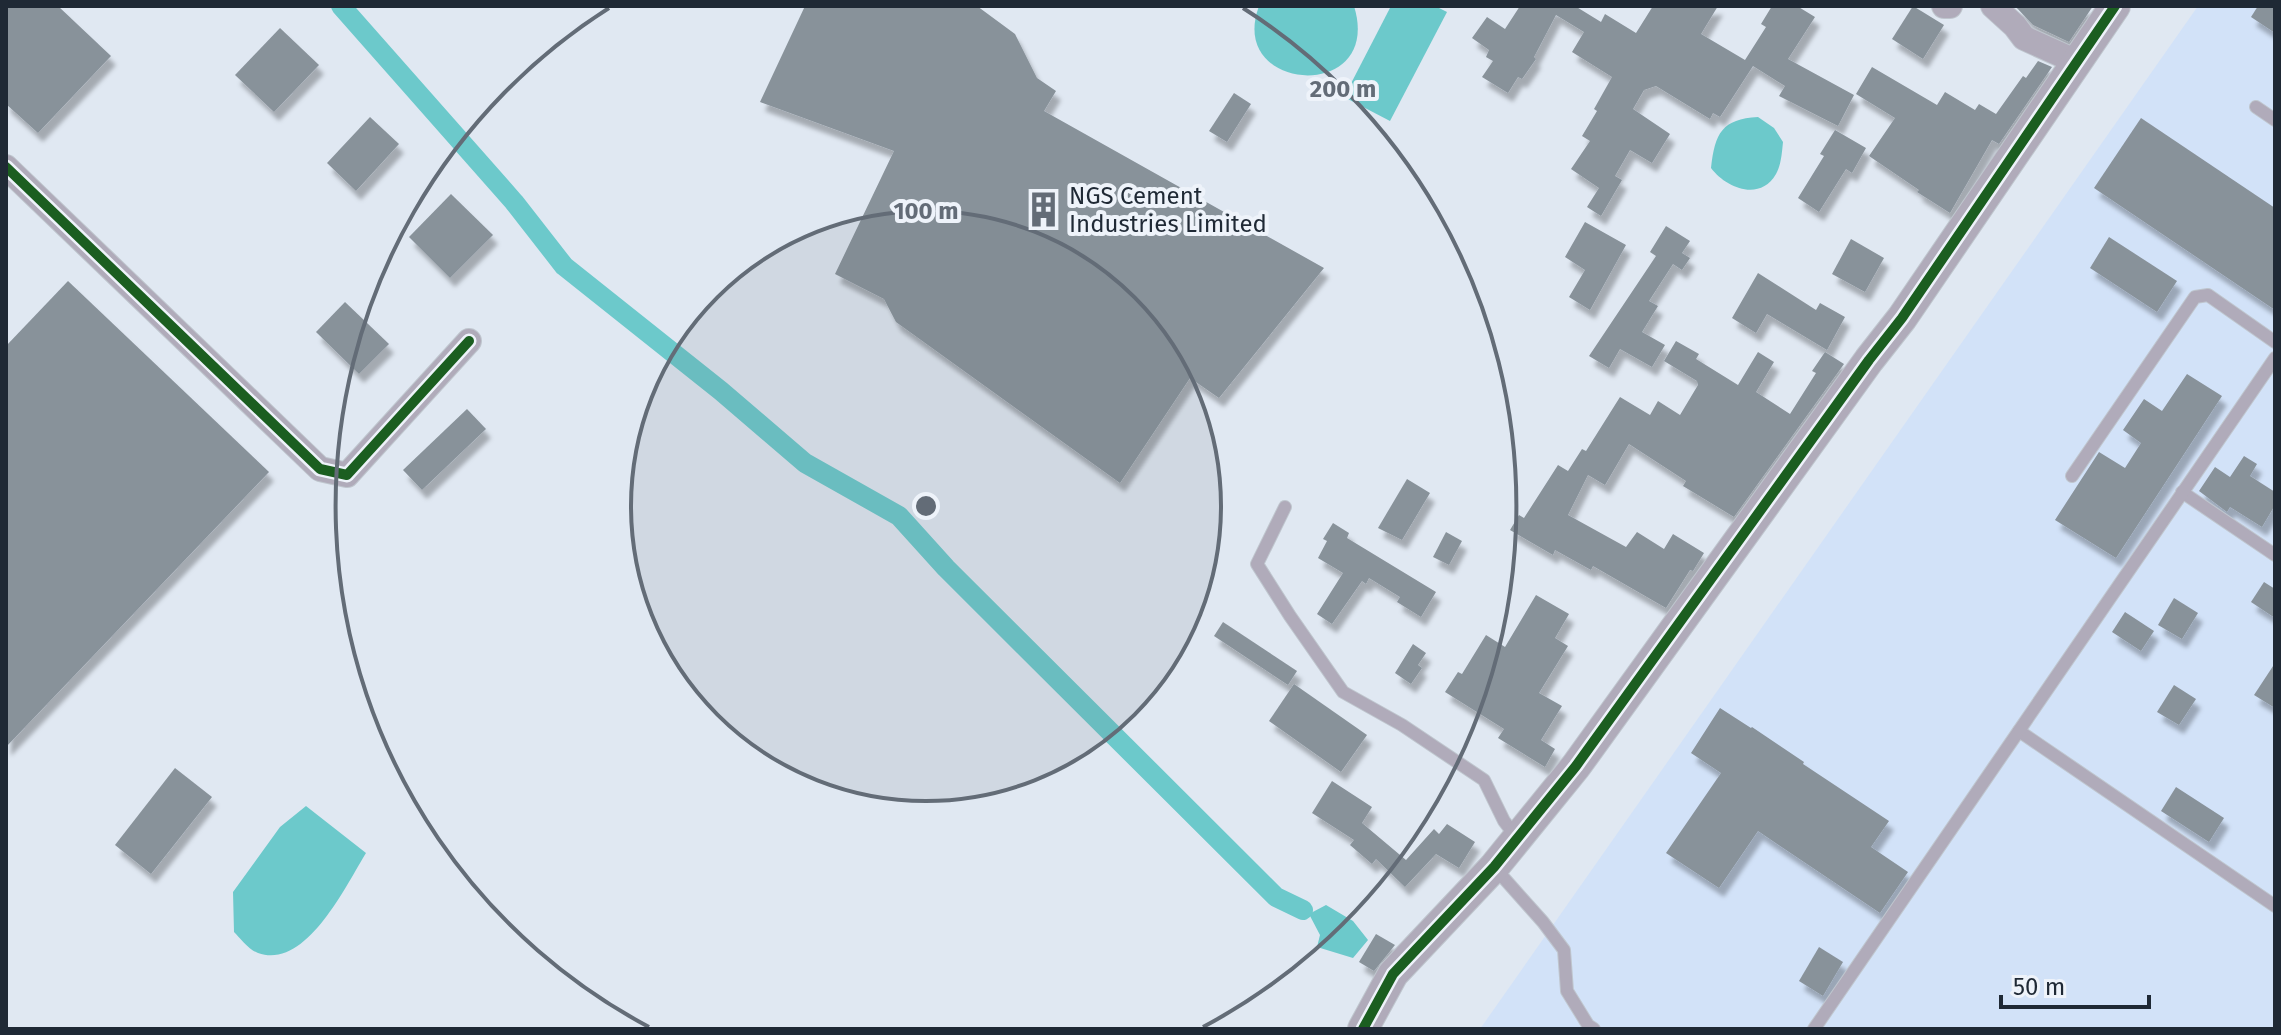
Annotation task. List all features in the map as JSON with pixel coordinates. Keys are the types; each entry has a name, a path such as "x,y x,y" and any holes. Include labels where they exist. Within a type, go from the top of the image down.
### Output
{"street":[{"path":"1993,6 2024,38 2077,62"},
{"path":"1363,1029 1393,974 1494,867 1576,766 1902,318 2115,6"},
{"path":"6,167 320,469 347,475 469,341"}],"lane":[{"path":"2256,107 2275,120"},
{"path":"2072,476 2195,297 2208,295 2275,342"},
{"path":"1814,1029 2275,358"},
{"path":"2182,492 2275,555"},
{"path":"1285,507 1257,564 1343,692 1402,725 1484,780 1504,821 1517,838"},
{"path":"2019,731 2275,906"},
{"path":"1494,867 1564,950 1567,991 1588,1025 1594,1029"}],"shaded area":[{"path":"2198,6 2275,6 2275,1029 1480,1029"}],"water":[{"path":"1259,6 1354,6 1357,37 1347,59 1328,72 1305,75 1282,70 1264,57 1255,35"},
{"path":"1391,6 1435,6 1447,12 1390,121 1344,97"},
{"path":"1758,117 1774,128 1783,142 1780,163 1769,183 1761,188 1743,189 1725,181 1711,168 1715,146 1722,130 1728,125"},
{"path":"306,806 366,853 335,904 308,938 276,955 258,953 234,932 233,892 280,827"},
{"path":"1326,905 1353,921 1368,940 1353,958 1317,947 1320,935 1309,914"}],"building":[{"path":"6,6 58,6 111,56 38,133 6,104"},
{"name":"NGS Cement Industries Limited","path":"805,6 977,6 1015,34 1037,78 1056,91 1044,111 1324,268 1219,398 1190,378 1120,483 896,322 884,299 835,274 894,151 760,102"},
{"path":"1520,6 1575,6 1601,22 1605,14 1636,33 1653,6 1718,6 1701,34 1745,60 1766,27 1761,24 1772,6 1797,6 1815,17 1788,59 1854,95 1838,126 1779,96 1785,86 1753,66 1720,117 1713,113 1710,119 1656,86 1644,90 1633,109 1670,134 1652,163 1630,150 1615,176 1622,180 1601,216 1587,207 1599,188 1571,169 1590,141 1582,136 1612,77 1572,52 1584,32 1556,15 1534,57 1536,59 1522,79 1518,77 1508,93 1482,77 1493,61 1486,57 1489,50 1472,38 1487,17 1505,29"},
{"path":"1913,6 1944,25 1923,59 1892,39"},
{"path":"2015,6 2093,6 2069,42 2033,25"},
{"path":"2258,6 2275,6 2275,33 2251,17"},
{"path":"280,28 319,65 274,112 235,75"},
{"path":"2038,61 2052,67 1999,144 1992,140 1950,213 1869,156 1895,118 1856,94 1872,67 1937,105 1945,92 1975,110 1979,104 1996,114 2023,76 2026,78"},
{"path":"1234,93 1251,104 1227,142 1209,131"},
{"path":"370,117 399,144 356,191 327,163"},
{"path":"2141,118 2275,208 2275,310 2094,188"},
{"path":"1835,130 1866,148 1852,173 1846,169 1819,212 1798,198 1824,156 1820,154"},
{"path":"451,194 493,235 450,278 409,237"},
{"path":"1585,222 1626,245 1590,310 1569,297 1585,270 1565,257"},
{"path":"1666,226 1690,241 1682,253 1690,258 1682,270 1673,264 1649,301 1658,306 1642,332 1665,345 1652,367 1620,349 1609,368 1589,356 1656,256 1650,252"},
{"path":"2109,237 2177,281 2157,312 2090,268"},
{"path":"1851,239 1884,258 1865,292 1832,274"},
{"path":"1758,273 1816,310 1820,303 1845,317 1827,350 1767,314 1756,333 1732,318"},
{"path":"68,281 269,472 6,747 6,346"},
{"path":"345,302 389,344 359,374 316,332"},
{"path":"1676,341 1699,354 1696,359 1738,385 1758,352 1774,362 1756,392 1790,414 1816,373 1812,371 1825,352 1844,364 1734,517 1683,486 1686,481 1629,444 1605,485 1588,475 1568,515 1626,547 1637,532 1664,549 1673,534 1704,553 1666,608 1593,566 1591,570 1555,550 1553,555 1510,530 1519,515 1524,518 1558,465 1568,471 1582,449 1586,451 1620,397 1650,415 1658,401 1680,415 1698,385 1697,381 1664,361"},
{"path":"2187,374 2222,396 2116,558 2055,520 2099,452 2125,468 2141,443 2123,430 2144,399 2162,411"},
{"path":"467,409 486,429 422,490 403,470"},
{"path":"2244,456 2257,464 2250,476 2275,492 2275,505 2262,527 2230,507 2227,512 2199,491 2215,467 2230,477"},
{"path":"1407,479 1430,493 1402,540 1378,528"},
{"path":"1333,523 1349,533 1347,538 1436,592 1421,617 1397,602 1400,597 1369,578 1366,584 1362,581 1332,624 1317,614 1343,573 1318,558 1327,541 1323,539"},
{"path":"1446,532 1462,541 1449,565 1433,557"},
{"path":"2264,582 2275,589 2275,618 2251,602"},
{"path":"1536,595 1569,614 1555,638 1568,646 1539,693 1562,706 1541,740 1555,749 1545,767 1498,738 1504,729 1445,692 1458,672 1462,674 1486,635 1505,647"},
{"path":"2174,598 2198,613 2182,639 2158,625"},
{"path":"2125,612 2154,631 2141,651 2112,632"},
{"path":"1223,622 1297,671 1288,685 1214,636"},
{"path":"1413,644 1426,653 1418,665 1422,668 1411,684 1395,673"},
{"path":"2275,663 2275,708 2254,695"},
{"path":"1294,684 1367,735 1341,772 1269,721"},
{"path":"2174,685 2196,699 2179,725 2157,712"},
{"path":"1720,708 1889,821 1871,847 1908,872 1880,913 1758,831 1719,888 1666,853 1721,773 1691,753"},
{"path":"175,768 212,797 151,874 115,845"},
{"path":"1332,781 1372,807 1362,823 1406,860 1434,829 1439,834 1447,824 1475,842 1459,868 1436,854 1405,887 1376,859 1372,864 1350,845 1354,840 1312,813"},
{"path":"2176,787 2224,818 2209,842 2161,811"},
{"path":"1376,934 1395,945 1374,971 1359,962"},
{"path":"1819,947 1843,962 1823,996 1799,981"}],"waterway":[{"path":"341,6 514,202 564,266 721,391 805,463 899,516 946,568 1276,897 1303,910"}],"cycle path":[{"path":"1363,1029 1393,974 1494,867 1576,766 1902,318 2115,6"},
{"path":"6,167 320,469 347,475 469,341"}],"place":[{"name":"NGS Cement Industries Limited","path":"1043,210"}]}
